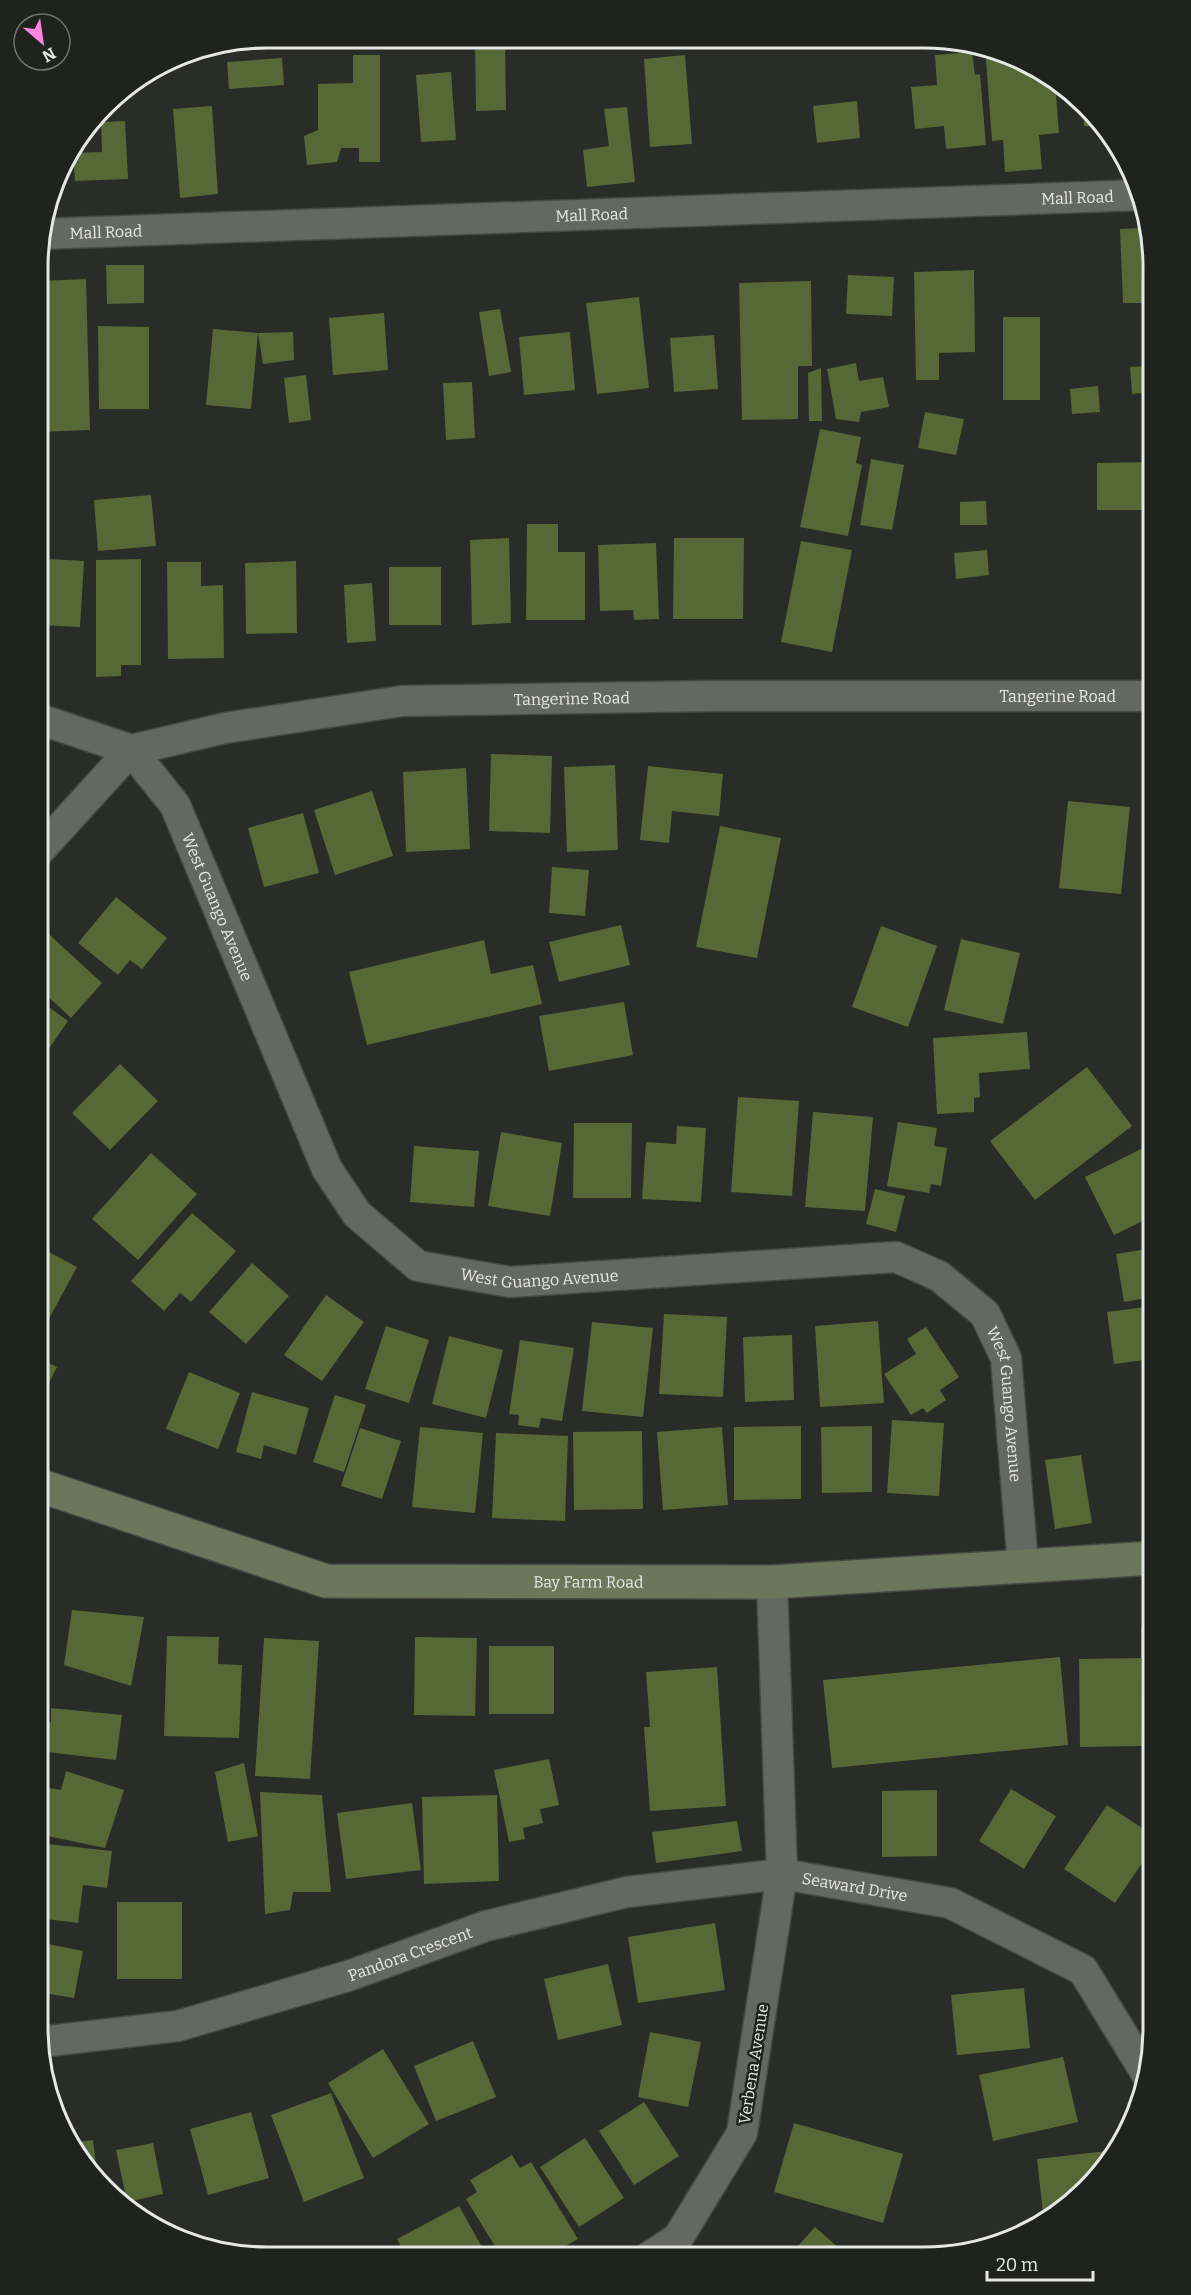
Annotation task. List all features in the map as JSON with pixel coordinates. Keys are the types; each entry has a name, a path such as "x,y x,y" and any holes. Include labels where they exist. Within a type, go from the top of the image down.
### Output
{"street":[{"name":"Mall Road","path":"51,234 1130,195"},
{"name":"Tangerine Road","path":"131,750 225,728 402,701 713,696 1143,696"},
{"path":"48,722 131,750 48,840"},
{"name":"West Guango Avenue","path":"131,750 175,805 327,1168 357,1214 418,1266 510,1282 896,1257 939,1276 985,1314 1006,1358 1023,1566"},
{"name":"Bay Farm Road","path":"48,1488 326,1581 772,1582 1143,1559"},
{"name":"Seaward Drive","path":"772,1582 782,1874 950,1903 1083,1970 1140,2063"},
{"name":"Pandora Crescent","path":"48,2041 178,2026 348,1976 486,1926 627,1892 782,1874"},
{"name":"Verbena Avenue","path":"664,2247 678,2238 742,2133 782,1874"}],"building":[{"path":"475,48 505,48 506,110 476,111"},
{"path":"972,53 975,75 980,74 986,145 946,149 944,126 915,129 911,87 937,85 935,55"},
{"path":"353,55 380,55 380,162 359,162 359,148 341,148 337,162 307,165 304,136 318,130 318,84 353,83"},
{"path":"685,55 692,144 650,147 644,59"},
{"path":"986,57 1034,77 1056,92 1059,133 1039,135 1042,169 1005,172 1003,140 992,141"},
{"path":"282,58 284,85 229,89 227,62"},
{"path":"451,72 456,140 421,142 416,75"},
{"path":"857,101 860,138 817,143 813,106"},
{"path":"212,106 218,194 180,198 173,109"},
{"path":"627,107 635,182 587,187 583,150 609,146 604,109"},
{"path":"1084,117 1091,126 1084,126"},
{"path":"125,121 128,179 75,181 74,164 80,153 102,152 101,124 103,122"},
{"path":"1140,228 1143,303 1123,303 1120,229"},
{"path":"106,265 144,265 144,303 107,304"},
{"path":"974,270 975,352 939,353 939,380 916,380 914,272"},
{"path":"848,275 894,277 892,316 846,314"},
{"path":"86,279 90,430 48,432 48,281"},
{"path":"811,281 812,366 798,366 798,419 742,420 739,283"},
{"path":"639,297 649,388 597,394 586,303"},
{"path":"500,309 511,372 489,376 479,312"},
{"path":"384,313 388,370 333,375 329,318"},
{"path":"1003,317 1040,317 1040,400 1003,400"},
{"path":"98,326 149,327 149,409 99,409"},
{"path":"213,329 258,333 251,409 206,405"},
{"path":"293,332 294,360 263,364 258,333"},
{"path":"570,332 575,390 524,395 519,337"},
{"path":"714,335 718,389 674,392 670,338"},
{"path":"856,363 859,381 883,377 889,407 861,412 859,422 836,419 827,369"},
{"path":"1143,366 1143,393 1132,394 1130,367"},
{"path":"821,368 822,421 809,421 808,373"},
{"path":"306,375 311,420 289,423 284,378"},
{"path":"472,382 475,438 446,440 443,383"},
{"path":"1098,386 1100,412 1072,414 1070,389"},
{"path":"925,412 964,419 956,455 918,448"},
{"path":"820,429 861,437 856,463 862,465 848,536 800,527"},
{"path":"871,459 904,465 892,530 860,525"},
{"path":"1143,462 1143,510 1097,510 1097,463"},
{"path":"151,495 156,546 98,551 94,500"},
{"path":"986,501 987,525 960,525 960,502"},
{"path":"527,524 558,524 558,552 585,552 585,620 526,620"},
{"path":"509,538 511,623 472,625 470,540"},
{"path":"674,538 744,538 743,619 673,619"},
{"path":"801,541 852,550 832,652 781,642"},
{"path":"656,543 659,619 634,620 633,610 600,611 598,545"},
{"path":"987,550 989,575 956,579 954,553"},
{"path":"49,559 84,561 80,627 48,625"},
{"path":"141,559 141,665 121,665 121,676 96,677 96,560"},
{"path":"296,561 297,633 246,634 245,563"},
{"path":"167,562 201,562 201,586 223,585 224,658 168,659"},
{"path":"389,567 441,567 441,625 389,625"},
{"path":"372,583 376,641 347,643 344,585"},
{"path":"491,754 552,756 550,833 489,831"},
{"path":"615,765 618,850 567,852 564,767"},
{"path":"648,766 723,774 719,816 672,811 669,843 640,840"},
{"path":"466,768 470,849 406,852 403,772"},
{"path":"372,791 393,856 335,875 314,810"},
{"path":"1068,801 1130,807 1121,894 1059,888"},
{"path":"303,813 319,873 264,887 248,828"},
{"path":"720,826 781,838 757,958 696,947"},
{"path":"552,867 589,870 585,916 549,913"},
{"path":"116,897 167,938 142,969 130,960 118,975 78,943"},
{"path":"621,925 630,965 559,982 549,942"},
{"path":"881,926 937,946 908,1027 852,1007"},
{"path":"48,933 102,983 71,1018 48,996"},
{"path":"961,939 1020,953 1003,1024 944,1010"},
{"path":"484,940 491,974 533,965 542,1004 367,1045 349,972"},
{"path":"624,1002 633,1055 549,1071 539,1016"},
{"path":"48,1007 68,1021 48,1050"},
{"path":"1027,1032 1030,1069 979,1073 980,1097 974,1098 974,1112 937,1114 933,1038"},
{"path":"120,1064 158,1101 110,1150 72,1113"},
{"path":"1087,1067 1132,1126 1035,1200 990,1141"},
{"path":"738,1097 799,1101 792,1196 731,1192"},
{"path":"813,1112 873,1117 865,1211 805,1207"},
{"path":"898,1122 937,1128 934,1146 947,1148 941,1186 931,1184 929,1193 887,1186"},
{"path":"574,1123 632,1123 631,1198 573,1198"},
{"path":"677,1126 706,1128 701,1202 642,1199 646,1142 676,1144"},
{"path":"501,1132 562,1143 550,1216 488,1206"},
{"path":"414,1146 479,1151 474,1207 410,1202"},
{"path":"1143,1148 1143,1221 1114,1235 1085,1177"},
{"path":"151,1153 197,1194 138,1260 92,1219"},
{"path":"875,1189 905,1196 896,1232 866,1224"},
{"path":"192,1213 236,1251 191,1302 180,1293 164,1311 131,1281"},
{"path":"1143,1250 1143,1299 1124,1302 1116,1254"},
{"path":"48,1252 77,1267 48,1321"},
{"path":"252,1263 289,1296 246,1344 209,1312"},
{"path":"326,1295 364,1322 322,1381 284,1355"},
{"path":"1143,1307 1143,1360 1114,1364 1107,1312"},
{"path":"664,1314 727,1317 723,1397 659,1394"},
{"path":"878,1321 884,1403 820,1407 815,1326"},
{"path":"592,1322 653,1328 643,1417 582,1411"},
{"path":"386,1326 429,1340 409,1403 365,1389"},
{"path":"926,1327 959,1377 940,1390 946,1400 927,1413 923,1408 911,1415 884,1374 916,1354 907,1339"},
{"path":"792,1335 794,1400 745,1402 743,1337"},
{"path":"449,1336 503,1350 486,1418 432,1404"},
{"path":"520,1340 574,1348 562,1421 541,1418 539,1428 518,1425 519,1415 509,1414"},
{"path":"48,1363 57,1367 48,1385"},
{"path":"189,1372 240,1393 218,1449 166,1429"},
{"path":"252,1392 309,1408 296,1455 264,1445 261,1459 236,1452"},
{"path":"335,1395 366,1405 344,1472 313,1462"},
{"path":"892,1420 944,1423 939,1496 887,1493"},
{"path":"801,1426 801,1499 734,1500 734,1427"},
{"path":"872,1426 872,1492 822,1493 821,1427"},
{"path":"420,1427 483,1433 475,1513 412,1507"},
{"path":"722,1427 728,1505 663,1510 657,1432"},
{"path":"360,1428 401,1441 382,1499 341,1486"},
{"path":"642,1431 643,1509 574,1510 573,1432"},
{"path":"496,1433 568,1436 565,1521 492,1518"},
{"path":"1081,1455 1092,1523 1055,1529 1045,1460"},
{"path":"72,1610 144,1617 131,1686 64,1665"},
{"path":"1141,1628 1143,1628 1143,1658 1141,1658"},
{"path":"167,1636 219,1637 218,1664 242,1665 239,1738 164,1736"},
{"path":"415,1637 477,1638 475,1716 414,1715"},
{"path":"264,1638 319,1641 310,1779 255,1776"},
{"path":"489,1646 554,1646 554,1714 489,1714"},
{"path":"1060,1657 1068,1745 832,1768 823,1680"},
{"path":"1141,1658 1142,1746 1080,1747 1079,1659"},
{"path":"717,1667 726,1806 650,1811 644,1727 650,1727 646,1672"},
{"path":"51,1708 122,1715 116,1760 48,1752 48,1722 51,1722"},
{"path":"549,1759 559,1805 540,1809 543,1823 523,1828 525,1839 509,1842 494,1770"},
{"path":"244,1763 258,1836 228,1842 215,1772"},
{"path":"66,1771 124,1790 105,1848 48,1836 48,1788 61,1790"},
{"path":"1011,1789 1056,1816 1024,1869 979,1841"},
{"path":"937,1790 937,1856 882,1857 882,1791"},
{"path":"260,1792 322,1795 331,1892 293,1892 290,1910 265,1914"},
{"path":"497,1795 499,1881 424,1884 422,1797"},
{"path":"412,1803 421,1870 346,1879 337,1813"},
{"path":"1107,1805 1143,1828 1143,1862 1115,1903 1064,1869"},
{"path":"737,1821 742,1851 656,1863 652,1832"},
{"path":"48,1844 112,1851 107,1888 83,1885 78,1923 48,1919"},
{"path":"117,1902 182,1902 182,1979 117,1979"},
{"path":"715,1923 725,1990 638,2003 628,1937"},
{"path":"48,1944 83,1951 74,1998 50,1994 48,2002"},
{"path":"608,1964 622,2025 558,2040 544,1979"},
{"path":"1024,1988 1030,2048 957,2055 951,1995"},
{"path":"650,2032 701,2042 688,2107 638,2097"},
{"path":"473,2041 496,2097 436,2121 414,2066"},
{"path":"383,2049 429,2124 373,2158 328,2083"},
{"path":"1063,2057 1078,2122 993,2141 979,2075"},
{"path":"331,2093 364,2178 304,2202 271,2115"},
{"path":"644,2102 679,2156 634,2185 599,2131"},
{"path":"251,2112 269,2178 208,2195 190,2129"},
{"path":"794,2123 903,2154 883,2223 774,2192"},
{"path":"585,2138 624,2198 579,2227 540,2167"},
{"path":"93,2140 96,2165 85,2150 80,2142"},
{"path":"153,2143 163,2194 133,2201 126,2195 116,2150"},
{"path":"1105,2151 1079,2183 1043,2212 1037,2159"},
{"path":"512,2155 520,2168 531,2162 578,2239 564,2247 495,2247 466,2199 477,2192 470,2180"},
{"path":"459,2206 482,2247 401,2247 397,2239"},
{"path":"815,2227 838,2247 797,2247"}]}
